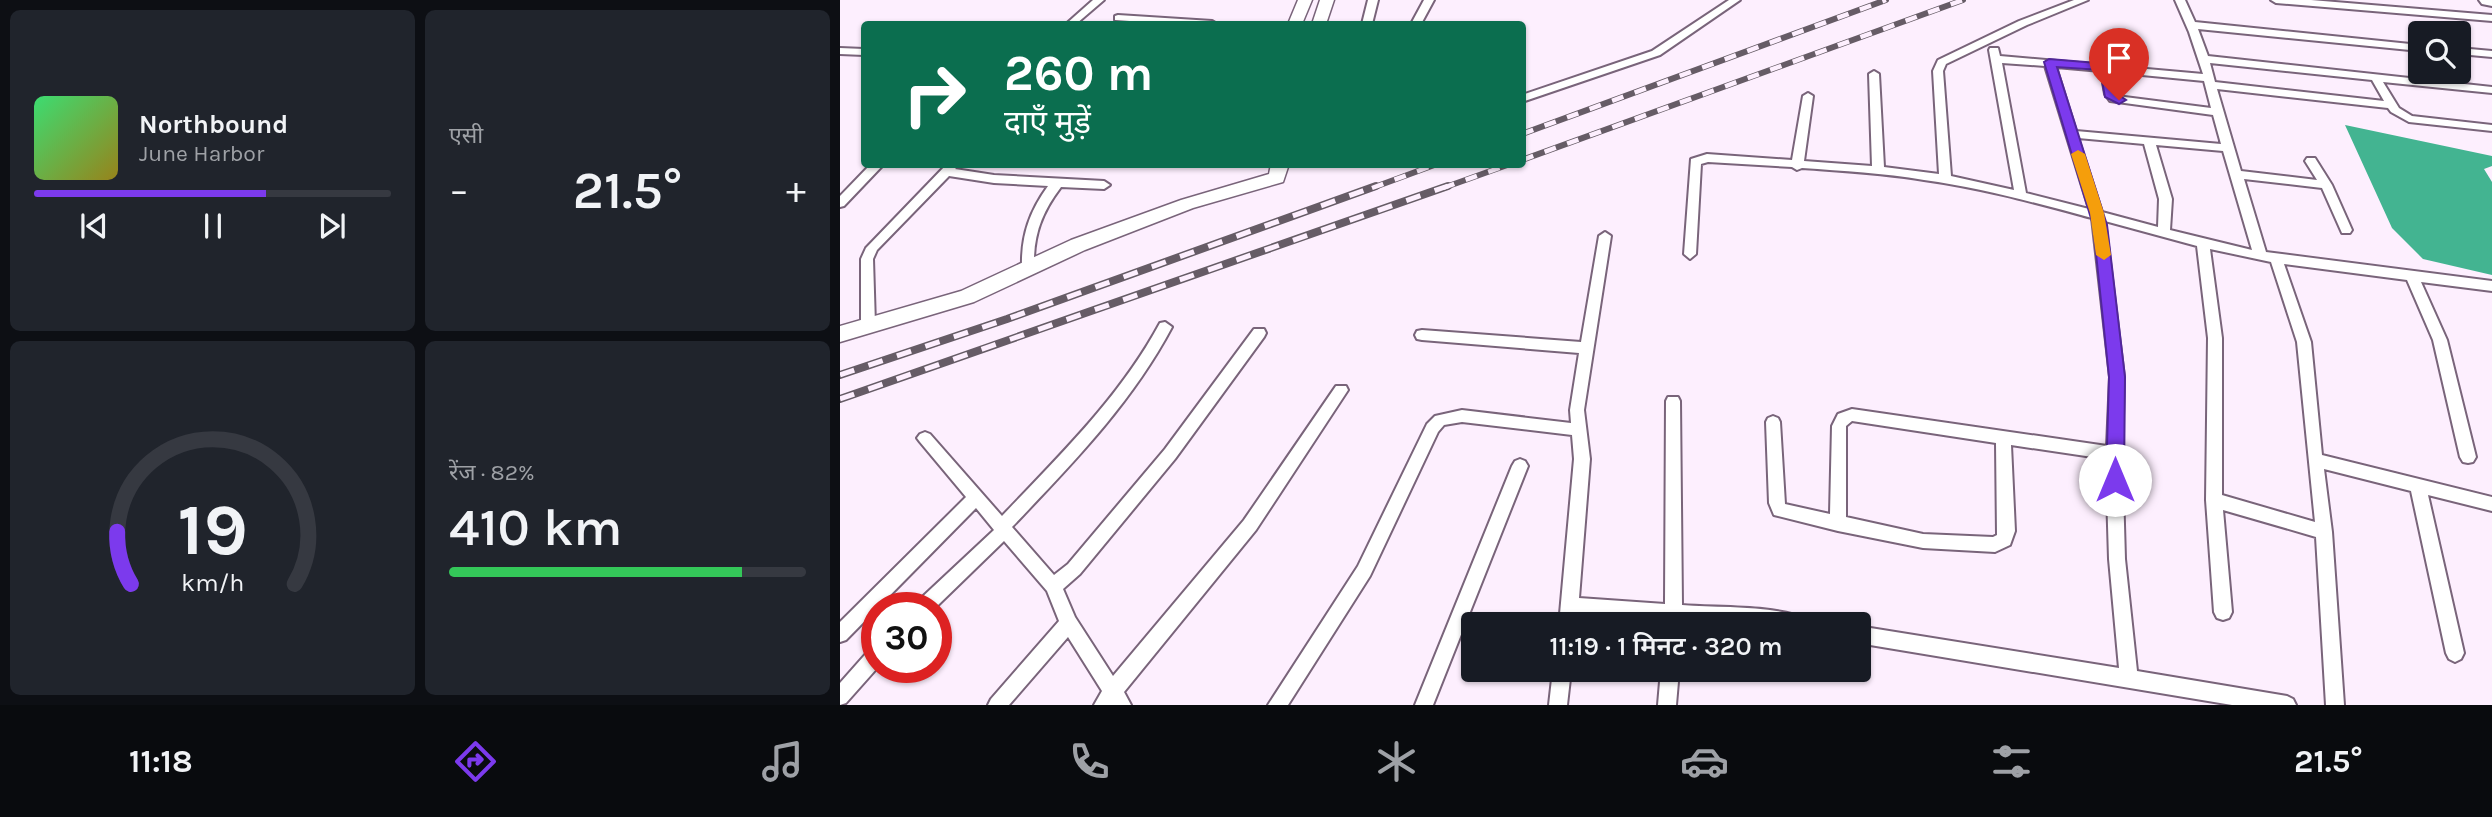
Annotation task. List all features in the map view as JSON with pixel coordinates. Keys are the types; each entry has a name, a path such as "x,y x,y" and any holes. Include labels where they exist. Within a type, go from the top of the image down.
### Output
{"street":[{"path":"1074,21 1099,0"},
{"path":"1296,21 1305,0"},
{"path":"1321,21 1328,0"},
{"path":"1368,21 1373,0"},
{"path":"1418,21 1429,0"},
{"path":"1526,98 1656,53 1735,0"},
{"path":"1945,179 1939,66 1947,58 1992,40 2023,23 2083,0"},
{"path":"2180,0 2203,60 2256,232 2304,342 2324,532 2335,705"},
{"path":"2276,0 2492,18"},
{"path":"1118,18 1165,21"},
{"path":"2191,24 2408,47"},
{"path":"1992,40 2021,197"},
{"path":"840,51 861,52"},
{"path":"2471,52 2492,54"},
{"path":"1996,59 2105,67 2392,104"},
{"path":"2203,60 2492,90"},
{"path":"2049,62 2097,213 2117,377 2117,559 2129,678"},
{"path":"2105,67 2110,94 2114,99 2218,112"},
{"path":"1874,74 1878,172"},
{"path":"2376,78 2392,104 2409,119 2492,128"},
{"path":"1797,166 1808,96"},
{"path":"2072,134 2228,148"},
{"path":"2148,140 2163,197 2166,225 2163,233"},
{"path":"1690,254 1695,162 1699,159 1945,179 2097,213 2203,244 2268,257 2492,286"},
{"path":"2311,161 2326,184 2346,230"},
{"path":"840,203 874,168"},
{"path":"868,325 867,259 872,248 950,168 994,179 1104,185"},
{"path":"1249,185 1253,168"},
{"path":"840,334 967,297 1028,267 1102,236 1249,185 1278,171"},
{"path":"2237,174 2326,184"},
{"path":"1028,267 1027,251 1032,221 1057,183"},
{"path":"1569,612 1581,459 1577,410 1605,236"},
{"path":"2203,244 2216,338 2214,500 2223,612"},
{"path":"2412,276 2440,340 2468,457"},
{"path":"939,592 1002,529 1131,382 1153,353 1165,327"},
{"path":"1053,586 1074,569 1170,454 1259,333"},
{"path":"1422,335 1585,348"},
{"path":"925,438 1053,586 1069,623 1113,701 1250,525 1340,390"},
{"path":"1673,401 1674,612"},
{"path":"1838,524 1839,426 1843,418 1852,415 2115,454"},
{"path":"1277,705 1364,570 1432,428 1440,420 1462,416 1578,430"},
{"path":"1773,422 1777,503 1780,510 1923,541 1995,545 2004,540 2007,531 2003,439"},
{"path":"2315,460 2492,504"},
{"path":"1424,705 1520,466"},
{"path":"2418,485 2455,653"},
{"path":"840,634 975,499"},
{"path":"2214,500 2324,532"},
{"path":"1570,606 1618,612"},
{"path":"997,705 1069,623"},
{"path":"1871,636 2287,705"},
{"path":"840,697 861,673"},
{"path":"1558,705 1561,682"},
{"path":"1667,705 1669,682"}],"shaded area":[{"path":"2345,125 2492,156 2492,166 2484,169 2492,182 2492,275 2423,259 2392,228"}],"railway":[{"path":"1526,133 1886,0"},
{"path":"1526,159 1963,0"},
{"path":"1372,188 1426,168"},
{"path":"1443,188 1499,168"},
{"path":"840,375 1007,319 1376,186"},
{"path":"840,399 1448,186"}],"slow traffic":[{"path":"2078,154 2097,213 2104,255"}],"route":[{"path":"2115,480 2117,377 2100,225 2049,62 2105,67 2110,94 2119,100"}]}
